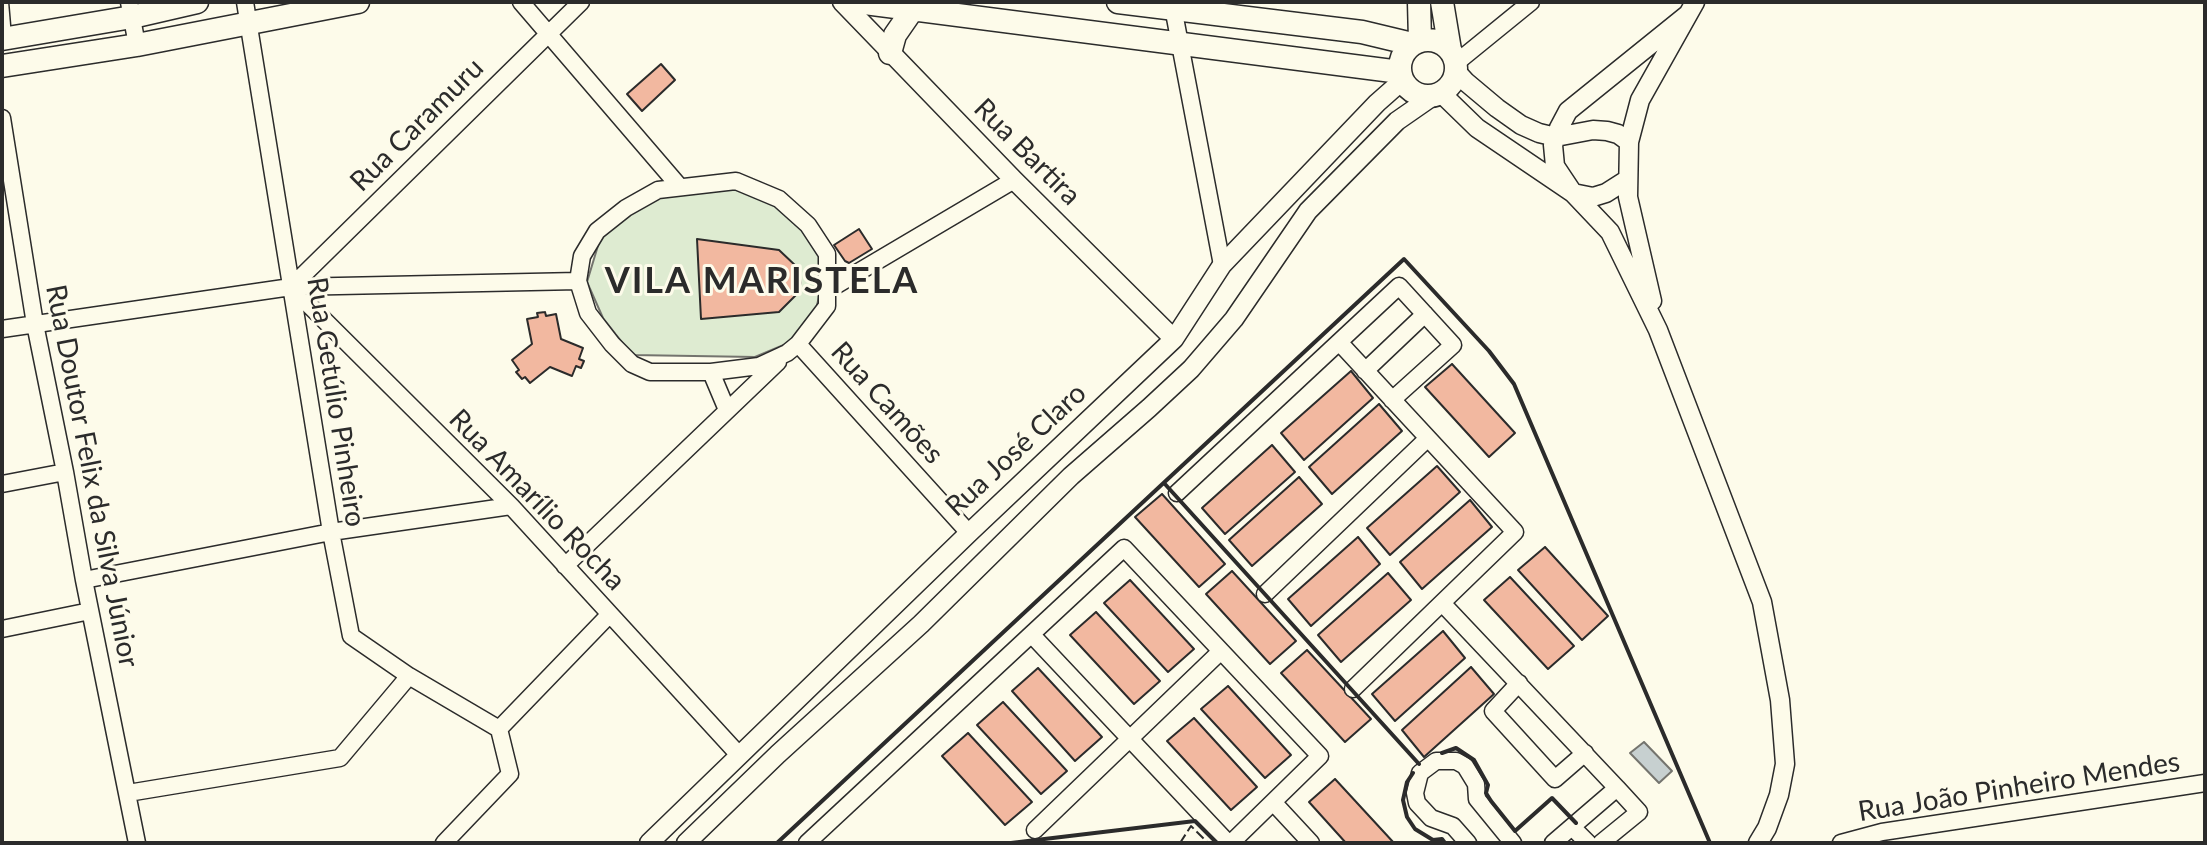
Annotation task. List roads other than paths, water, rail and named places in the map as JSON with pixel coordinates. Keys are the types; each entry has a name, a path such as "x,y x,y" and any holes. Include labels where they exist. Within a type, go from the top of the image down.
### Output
{"main road":[{"path":"5,38 130,10 197,2"},
{"path":"2,66 137,45 247,12 358,2"},
{"path":"857,2 1179,42 1401,76 1415,93 1437,94 1454,80 1454,61 1442,2"},
{"path":"1118,2 1172,5 1416,42 1436,41 1454,61"},
{"path":"1401,76 1402,56 1416,42 1419,2"},
{"path":"890,53 895,35 913,9"}],"street":[{"path":"521,2 679,186"},
{"name":"Rua Caramuru","path":"291,287 581,2"},
{"name":"Rua Bartira","path":"842,2 1174,339"},
{"path":"1531,2 1454,61 1466,82 1521,125 1556,137 1593,130 1607,131 1629,142"},
{"path":"1172,5 1222,265"},
{"path":"1691,8 1568,111 1553,145 1555,166 1573,193 1610,232 1658,330 1762,602 1780,700 1785,764 1779,795 1758,843"},
{"path":"1658,330 1628,197 1629,142 1640,100 1691,8"},
{"path":"130,10 137,45"},
{"name":"Rua Getúlio Pinheiro","path":"247,12 331,532 351,636 409,676 499,729"},
{"name":"Rua José Claro","path":"649,843 1174,339 1222,265 1401,76"},
{"path":"1437,94 1477,128 1573,193 1593,197 1628,179"},
{"name":"Rua José Claro","path":"686,843 921,624 1071,476 1191,369 1234,319 1308,211 1397,121 1437,94"},
{"name":"Rua Doutor Felix da Silva Júnior","path":"2,118 35,324 137,843"},
{"path":"828,290 1014,180"},
{"path":"565,566 793,349 827,306 827,254 808,225 779,199 736,181 658,190 626,208 597,231 582,256 578,281 588,313 632,364 650,372 711,372 759,366 793,349"},
{"path":"2,329 291,287 578,281"},
{"path":"1177,493 1399,286 1453,345 1392,400"},
{"name":"Rua Amarílio Rocha","path":"291,287 511,506 739,755"},
{"path":"1365,371 1425,314"},
{"path":"1339,342 1515,532 1353,689"},
{"name":"Rua Camões","path":"793,349 969,533"},
{"path":"711,372 727,410"},
{"path":"1265,594 1427,439"},
{"path":"2,484 65,472"},
{"path":"84,580 331,532 511,506"},
{"path":"807,843 1124,548 1320,756 1230,843 1032,635"},
{"path":"1443,604 1639,812 1601,843"},
{"path":"2,629 90,611"},
{"path":"444,843 510,774 499,729 610,614"},
{"path":"1035,830 1221,651"},
{"path":"128,793 340,758 409,676"},
{"path":"1519,683 1493,711 1555,779 1585,753"},
{"path":"1468,843 1453,826 1431,818 1417,803 1415,793 1420,773 1436,761 1456,761 1465,766 1476,784 1477,799 1513,843"},
{"name":"Rua João Pinheiro Mendes","path":"1841,843 1882,832 2205,783"},
{"path":"1553,843 1617,788"},
{"path":"1273,802 1311,843"},
{"path":"1572,827 1588,843"}],"lane":[{"path":"4,2 5,38"}],"district":[{"name":"VILA MARISTELA","path":"762,281"}]}
